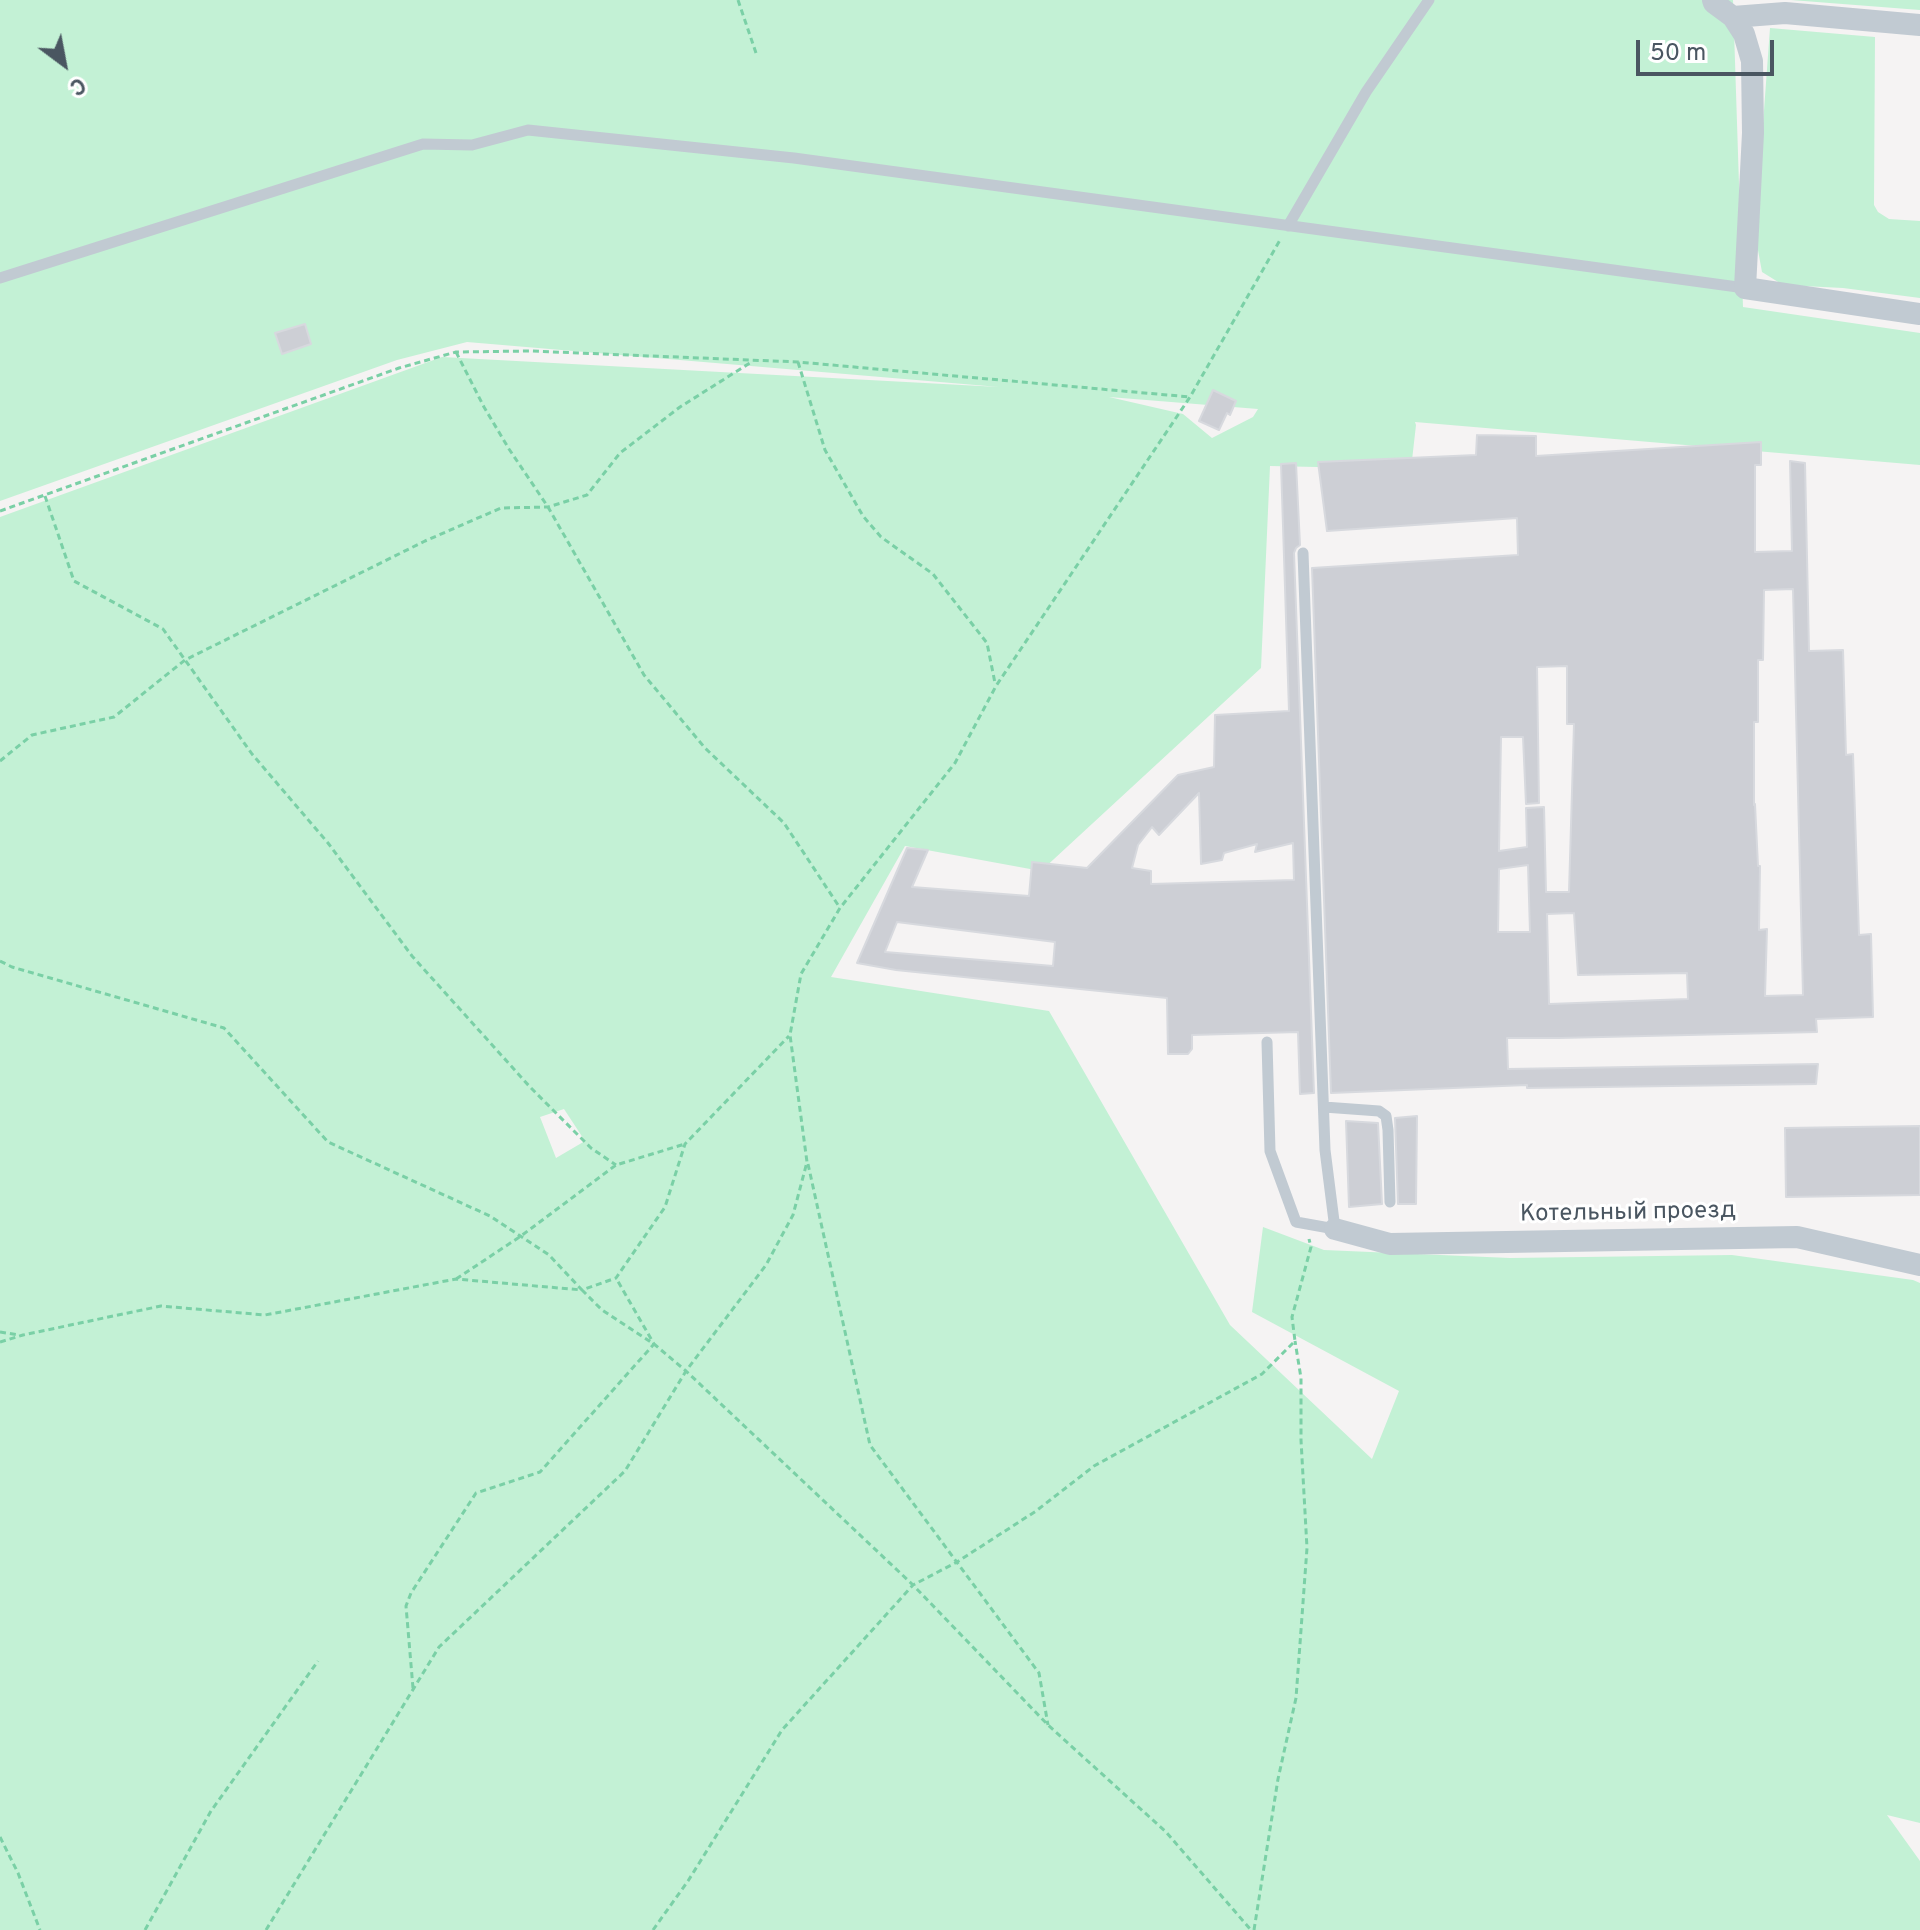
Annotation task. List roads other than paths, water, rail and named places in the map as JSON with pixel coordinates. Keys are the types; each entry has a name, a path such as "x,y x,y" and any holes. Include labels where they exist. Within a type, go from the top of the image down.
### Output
{"street":[{"path":"1713,0 1733,17 1744,34 1752,61 1753,133 1745,288 1920,314"},
{"path":"1733,17 1785,13 1920,25"},
{"name":"Котельный проезд","path":"1335,1229 1390,1244 1797,1237 1920,1265"}],"lane":[{"path":"1288,226 1366,92 1429,0"},
{"path":"0,278 423,144 472,145 528,130 794,158 1745,288"},
{"path":"1267,1042 1270,1151 1296,1222 1335,1229 1325,1150 1303,553"},
{"path":"1324,1107 1379,1111 1386,1116 1390,1202"}]}
